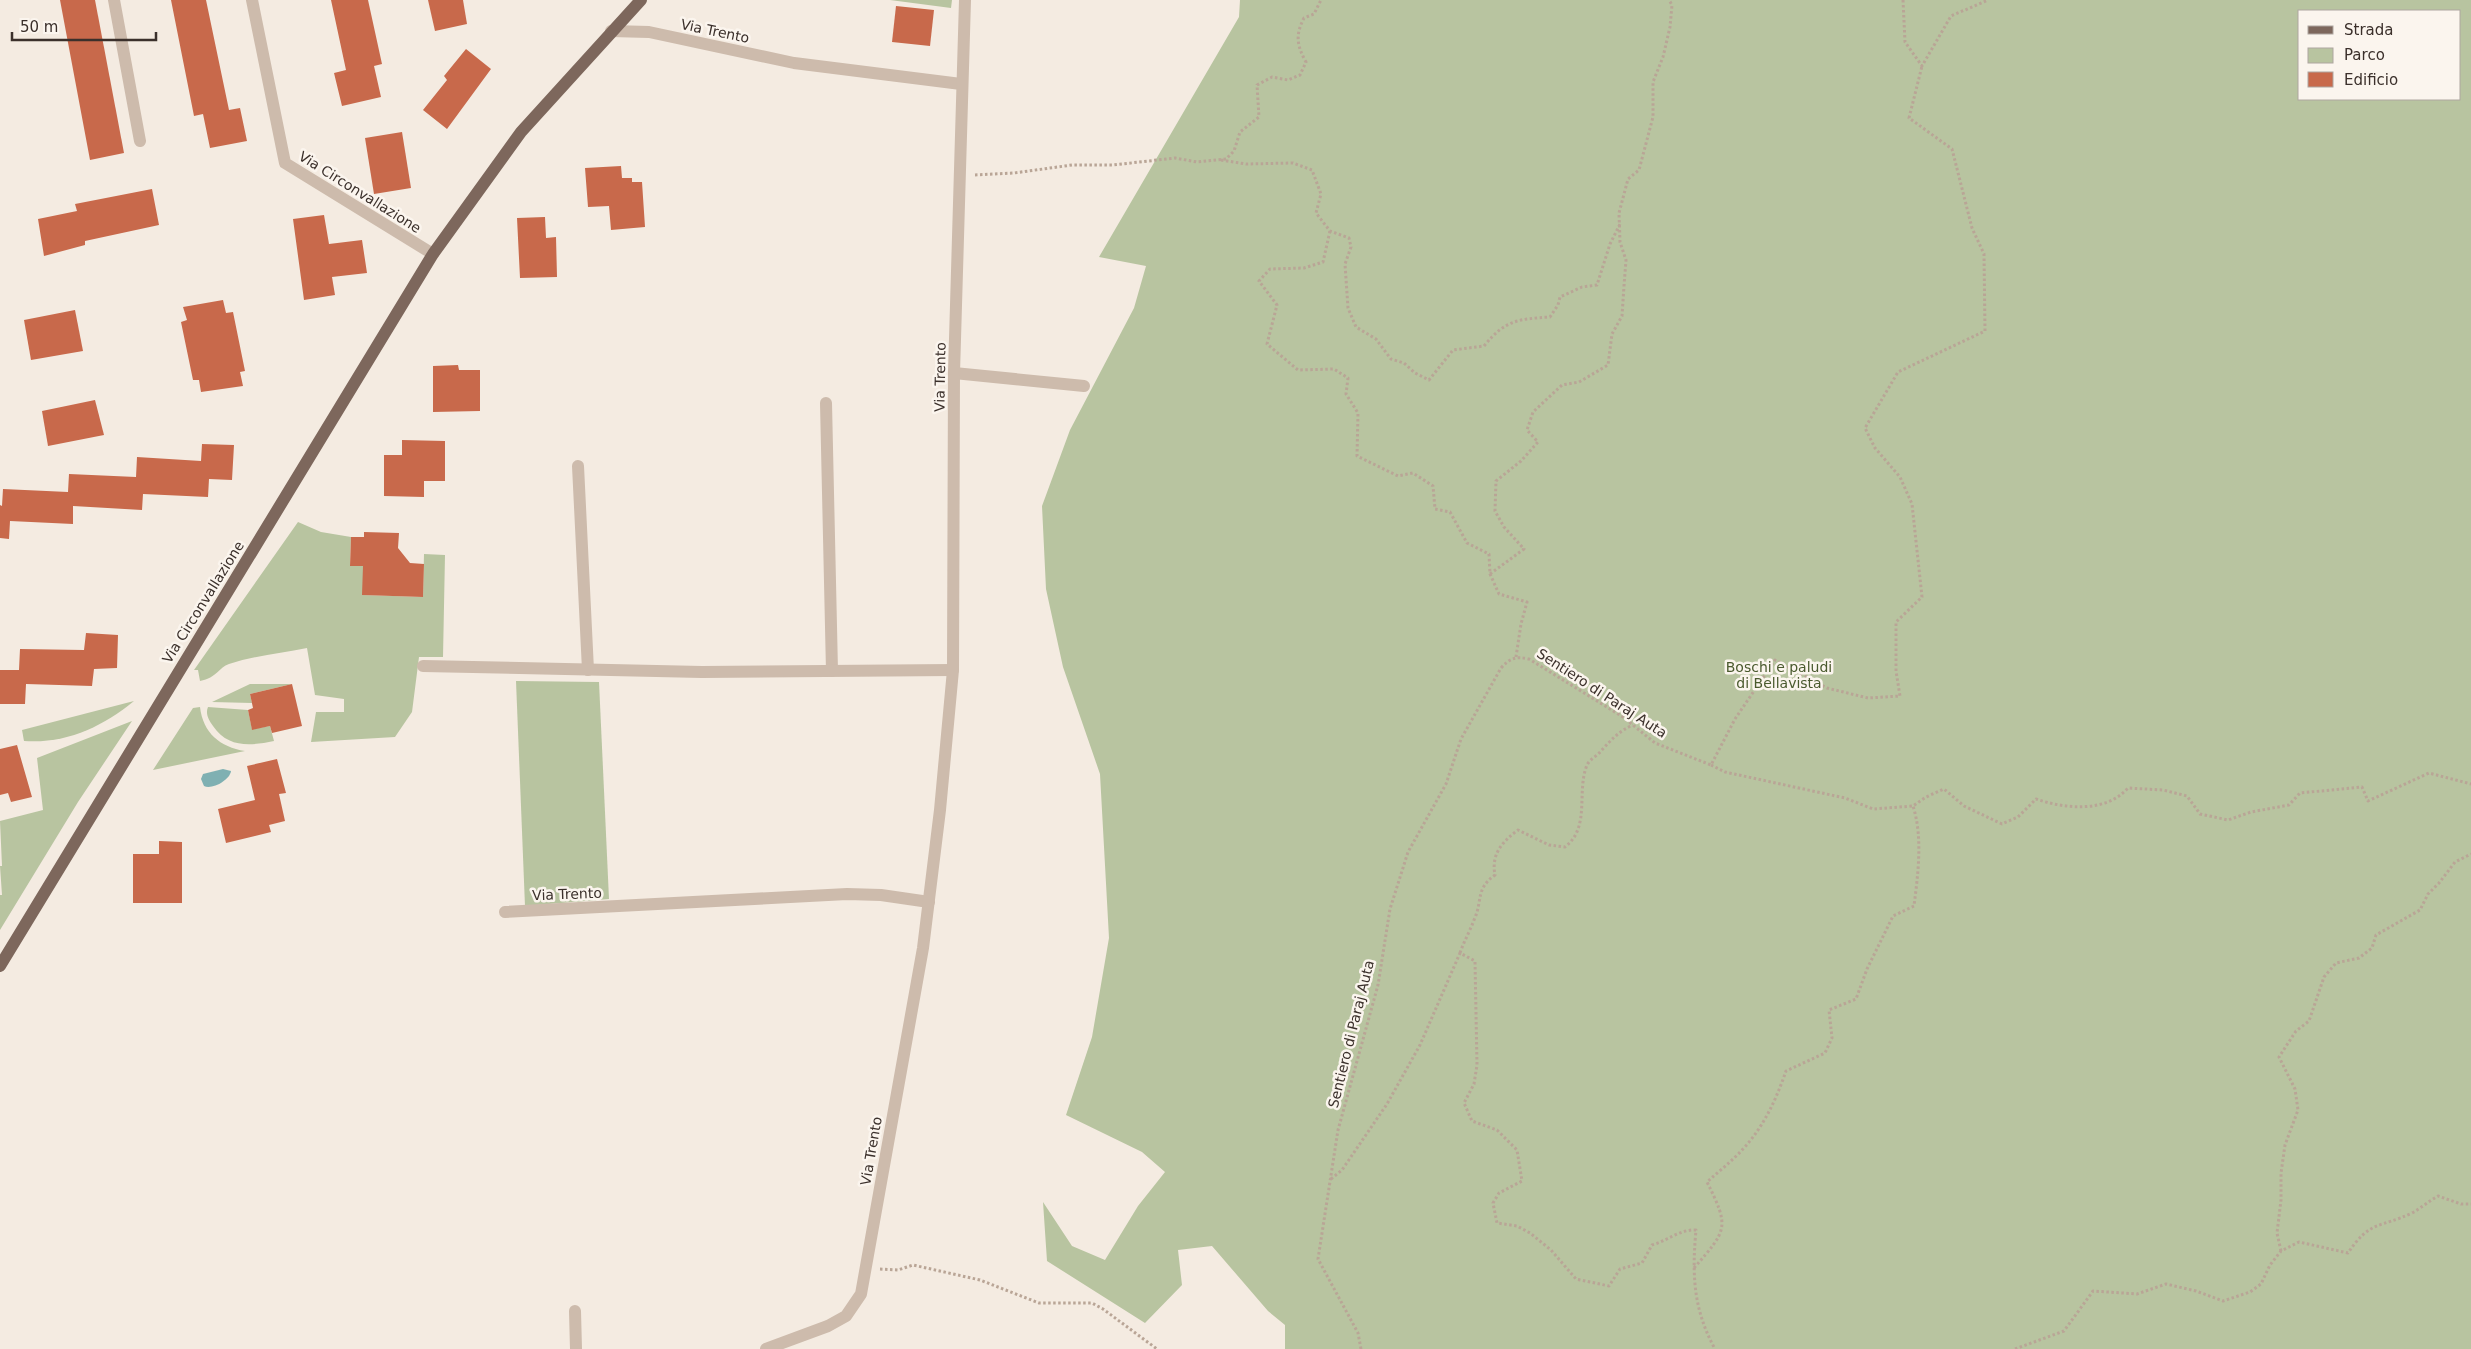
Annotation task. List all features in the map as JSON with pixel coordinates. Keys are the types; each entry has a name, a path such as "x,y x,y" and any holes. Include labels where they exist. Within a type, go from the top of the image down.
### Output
{"main road":[{"name":"Via Circonvallazione","path":"0,966 433,254 521,132 641,0"}],"street":[{"path":"114,0 140,141"},
{"name":"Via Circonvallazione","path":"252,0 285,163 433,254"},
{"name":"Via Trento","path":"766,1349 828,1326 846,1316 861,1294 929,902 953,670 954,373 964,0"},
{"name":"Via Trento","path":"611,31 649,32 794,63 961,84"},
{"path":"954,373 1084,386"},
{"path":"826,403 832,671"},
{"path":"578,466 588,670"},
{"path":"423,666 588,670 953,670"},
{"name":"Via Trento","path":"504,912 847,894 881,895 929,902"},
{"path":"575,1311 576,1349"}],"path":[{"path":"960,175 1014,172 1072,164 1113,164 1175,158 1197,162 1226,160 1234,152 1240,132 1259,117 1257,85 1272,77 1288,80 1300,75 1306,62 1297,46 1298,30 1304,18 1314,14 1322,0"},
{"path":"1490,574 1524,549 1504,527 1495,511 1496,481 1521,462 1538,442 1527,430 1533,412 1562,385 1579,382 1608,365 1612,334 1622,316 1626,260 1620,242 1619,213 1628,179 1639,170 1654,117 1654,82 1670,27 1672,5 1669,0"},
{"path":"1903,0 1905,42 1922,66"},
{"path":"1711,765 1735,719 1775,660 1827,688 1868,698 1900,696 1896,671 1896,622 1922,597 1912,504 1900,477 1875,448 1865,428 1898,372 1985,331 1984,254 1972,228 1952,149 1909,118 1922,66 1951,16 1988,0"},
{"path":"1221,160 1246,164 1293,163 1312,170 1321,194 1316,213 1330,231 1349,238 1351,247 1345,264 1348,308 1356,327 1376,339 1391,359 1404,363 1415,373 1428,380 1453,350 1484,346 1498,329 1523,318 1550,316 1558,305 1560,297 1582,286 1597,285 1610,244 1620,224"},
{"path":"1330,231 1323,262 1304,268 1270,269 1259,281 1277,305 1267,344 1298,370 1334,369 1348,378 1346,394 1358,413 1357,456 1398,476 1412,473 1432,486 1435,509 1450,512 1467,543 1489,554 1490,574 1499,594 1527,602 1516,656"},
{"name":"Sentiero di Paraj Auta","path":"1361,1349 1358,1333 1318,1259 1338,1130 1378,985 1390,909 1408,852 1446,784 1461,739 1501,668 1508,660 1516,656 1529,659 1633,725 1655,743 1725,772 1845,798 1873,810 1913,806"},
{"path":"1330,1180 1342,1170 1387,1104 1420,1045 1476,918 1480,892 1488,880 1495,875 1493,863 1498,848 1518,830 1549,845 1565,847 1576,839 1580,823 1583,783 1588,763 1609,741 1624,729 1633,725"},
{"path":"1694,1269 1720,1235 1723,1222 1721,1210 1707,1182 1742,1150 1761,1126 1778,1094 1786,1071 1824,1053 1832,1038 1830,1010 1856,999 1867,969 1893,916 1914,906 1918,837 1917,819 1913,806 1926,797 1944,789 1964,806 2002,824 2018,817 2036,799 2050,804 2080,807 2100,805 2122,794 2128,788 2164,790 2187,796 2200,814 2228,820 2251,812 2289,805 2300,793 2362,787 2368,801 2429,773 2471,784"},
{"path":"2281,1251 2277,1233 2281,1200 2281,1173 2285,1145 2298,1110 2295,1088 2278,1057 2296,1031 2309,1021 2324,977 2336,963 2359,958 2372,948 2376,935 2420,910 2428,894 2440,883 2454,862 2471,854"},
{"path":"1460,952 1475,961 1476,984 1477,1065 1474,1084 1464,1103 1472,1121 1497,1130 1517,1150 1522,1181 1499,1193 1493,1202 1497,1223 1517,1226 1530,1233 1552,1250 1576,1280 1609,1286 1620,1269 1642,1262 1652,1245 1666,1241 1685,1229 1696,1230 1693,1288 1704,1330 1715,1349"},
{"path":"2015,1349 2064,1332 2093,1291 2137,1294 2166,1284 2196,1291 2223,1302 2250,1292 2261,1284 2270,1265 2281,1251 2298,1242 2348,1253 2360,1235 2372,1227 2412,1212 2438,1196 2461,1204 2471,1204"},
{"path":"866,1269 898,1270 913,1265 980,1280 1039,1303 1092,1303 1157,1349"}],"green space":[{"path":"890,0 952,0 951,8"},
{"name":"Boschi e paludi di Bellavista","path":"1240,0 2471,0 2471,1349 1285,1349 1285,1325 1268,1311 1212,1246 1178,1250 1182,1285 1145,1323 1047,1261 1043,1202 1072,1246 1105,1260 1138,1206 1165,1172 1142,1152 1066,1115 1092,1037 1109,938 1100,774 1063,667 1046,589 1042,506 1070,430 1134,308 1146,266 1099,257 1239,17"},
{"path":"298,522 321,532 351,537 350,565 363,566 363,595 423,597 424,554 445,555 443,657 419,657 412,712 395,737 311,742 316,712 344,712 344,699 315,695 307,648 238,661 229,664 206,680 200,681 198,670 194,670"},
{"path":"516,681 599,682 609,899 525,906"},
{"path":"250,684 292,684 250,694 252,703 212,702"},
{"path":"134,701 109,719 83,732 54,740 24,741 22,730"},
{"path":"200,707 205,724 214,737 228,746 245,751 153,770 193,708"},
{"path":"208,707 248,710 252,729 270,726 274,741 240,744 225,738 210,721 207,715"},
{"path":"132,721 78,802 0,930 0,895 2,895 0,866 2,866 0,821 43,810 37,758"}],"water":[{"path":"223,769 231,771 224,781 211,787 204,786 201,779 203,774"}],"building":[{"path":"60,0 95,0 124,153 90,160"},
{"path":"171,0 206,0 229,110 240,108 247,141 210,148 203,114 194,116"},
{"path":"331,0 368,0 382,64 374,66 381,97 342,106 334,73 346,70"},
{"path":"428,0 463,0 467,24 435,31"},
{"path":"896,6 934,10 930,46 892,42"},
{"path":"466,49 491,69 447,129 423,110 447,80 444,76"},
{"path":"402,132 411,188 374,194 365,138"},
{"path":"621,166 622,178 632,178 632,182 642,182 645,227 611,230 609,206 588,207 585,168"},
{"path":"152,189 159,225 85,241 85,245 44,256 38,219 77,211 75,204"},
{"path":"324,215 329,244 362,240 367,273 332,277 335,295 304,300 293,219"},
{"path":"545,217 546,238 556,237 557,277 520,278 517,218"},
{"path":"223,300 226,313 233,312 245,371 240,372 243,386 201,392 199,380 193,380 181,322 187,320 183,307"},
{"path":"75,310 83,351 31,360 24,320"},
{"path":"458,365 459,370 480,370 480,411 433,412 433,366"},
{"path":"95,400 104,435 48,446 42,411"},
{"path":"402,440 445,441 445,481 424,481 424,497 384,496 384,455 402,455"},
{"path":"202,444 234,445 232,480 209,479 208,497 143,494 142,510 73,506 73,524 10,521 9,539 0,538 0,505 2,506 3,489 68,492 69,474 136,477 137,457 201,461"},
{"path":"364,532 399,533 398,548 410,563 424,564 423,597 362,595 363,566 350,566 351,537 364,537"},
{"path":"86,633 118,635 117,668 94,669 92,686 26,684 25,704 0,704 0,670 19,670 20,649 84,650"},
{"path":"292,684 302,726 272,733 270,726 252,730 248,710 253,708 250,694"},
{"path":"17,745 32,797 11,802 8,793 0,795 0,749"},
{"path":"277,759 286,793 279,794 285,821 269,825 271,832 226,843 218,809 255,800 247,766"},
{"path":"159,841 182,842 182,903 133,903 133,854 159,854"}]}
